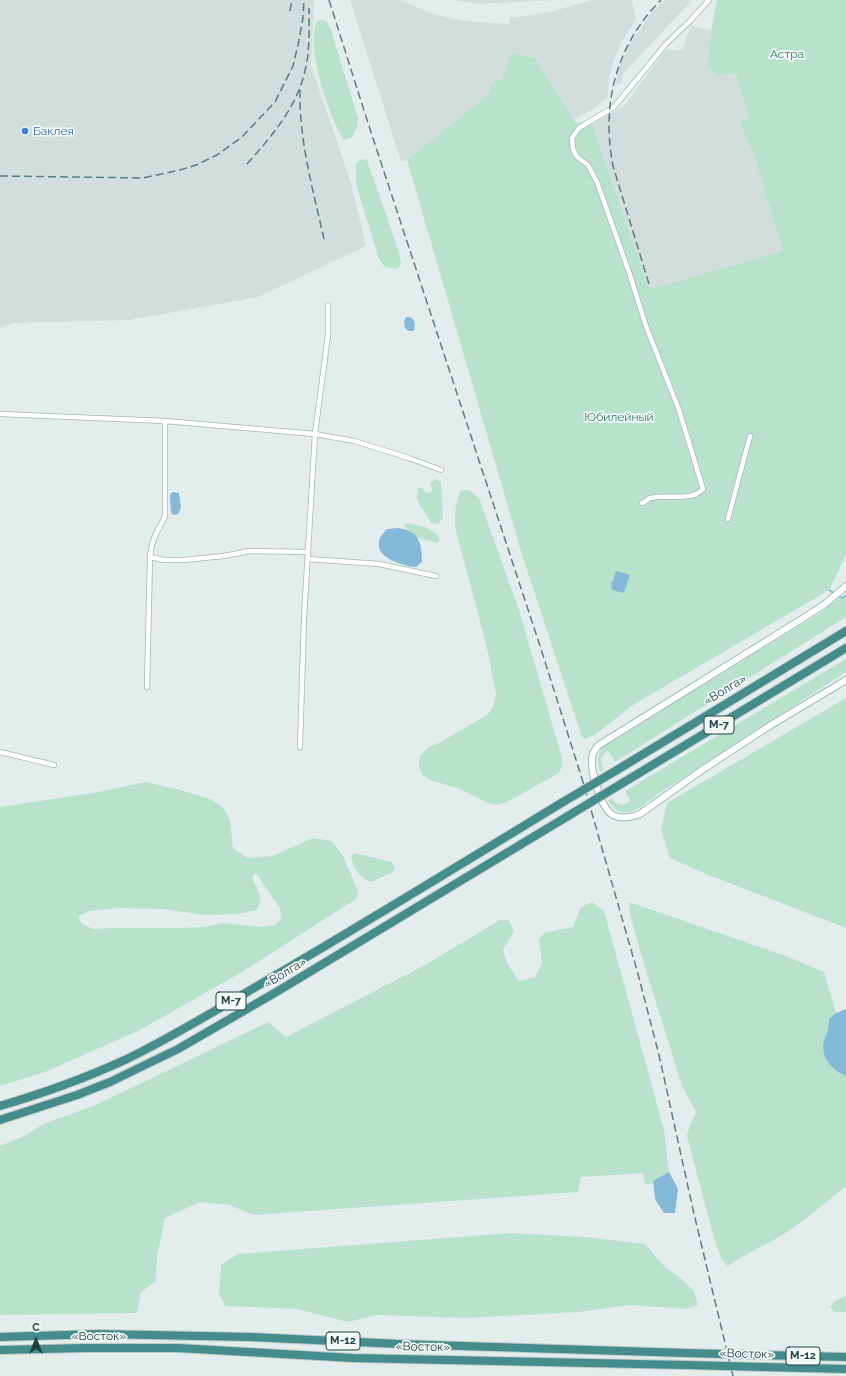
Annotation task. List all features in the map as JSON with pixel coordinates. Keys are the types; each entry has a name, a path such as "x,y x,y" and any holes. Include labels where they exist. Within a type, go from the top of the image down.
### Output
{"highway":[{"name":"«Волга»","path":"0,1106 64,1086 127,1059 206,1016 351,931 846,631"},
{"name":"«Волга»","path":"0,1120 77,1095 110,1082 178,1049 278,991 846,648"},
{"name":"«Восток»","path":"0,1337 98,1334 251,1337 399,1344 846,1357"},
{"name":"«Восток»","path":"0,1350 178,1348 353,1358 846,1369"}],"main road":[{"path":"846,586 825,604 806,617 598,745 593,752 592,761 598,787 606,808 613,815 624,818 640,814 702,770 764,729 846,680"}],"street":[{"path":"642,503 650,498 699,494 703,489 681,417 646,326 630,275 597,182 588,165 577,157 573,149 572,138 579,128 614,108 666,44 709,0"},
{"path":"300,747 308,552 315,434 328,335 328,305"},
{"path":"0,414 165,421 315,434 354,441 442,470"},
{"path":"147,687 150,557 156,534 162,525 165,516 165,421"},
{"path":"728,519 750,436"},
{"path":"150,557 164,560 183,560 224,556 248,551 308,552"},
{"path":"308,559 379,564 436,576"},
{"path":"0,752 54,765"}],"shaded area":[{"path":"0,0 314,0 311,65 351,184 366,246 258,297 129,320 12,323 0,328"},
{"path":"350,0 400,0 433,14 464,21 509,24 510,18 557,11 592,0 632,0 636,19 622,41 614,60 609,76 608,97 593,109 574,120 536,59 511,52 501,81 494,83 492,91 407,160 401,161"},
{"path":"453,0 556,0 479,4"},
{"path":"665,0 692,0 623,74 621,84 616,84 618,69 628,47 652,12"},
{"path":"691,25 711,31 707,68 718,75 736,73 737,81 749,118 739,122 754,156 783,251 649,289 592,123 624,106 666,50 683,50"}],"green space":[{"name":"Юбилейный","path":"717,0 846,0 846,555 829,590 633,705 596,734 585,739 582,737 523,558 407,160 492,91 489,87 496,79 501,81 511,52 536,59 575,122 592,123 649,289 783,251 754,156 739,122 749,118 737,81 736,73 718,75 707,68 711,31"},
{"path":"324,20 327,22 331,30 358,118 357,127 352,137 344,140 326,99 316,64 314,33 317,21"},
{"path":"362,159 367,160 399,252 401,264 397,269 385,266 381,263 378,256 356,184 356,164"},
{"path":"435,479 441,482 443,518 438,524 431,523 419,504 417,495 418,488 422,488 426,493 432,492 430,484"},
{"path":"461,490 469,490 479,498 520,613 562,758 562,766 559,773 507,802 497,805 488,803 460,789 430,780 422,775 419,767 420,756 429,747 439,743 487,715 492,709 496,695 488,652 455,527 456,504"},
{"path":"407,523 431,530 440,540 437,543 416,537 405,527 404,525"},
{"path":"846,593 846,617 615,762 608,750 601,758 603,770 600,772 598,758 604,746 820,613"},
{"path":"846,659 846,672 632,812 626,813 620,811 614,808 608,801 612,798 618,804 627,803 630,801 625,791"},
{"path":"846,698 846,928 711,876 670,858 661,830 667,803"},
{"path":"145,782 210,799 223,807 230,820 233,848 247,858 272,856 313,838 332,841 343,856 358,891 356,899 242,972 140,1030 45,1072 0,1086 0,807 99,792","holes":["256,873 280,908 281,918 275,925 261,927 222,923 205,927 93,929 82,924 78,916 90,911 118,908 162,909 205,915 240,914 256,910 259,905 260,897 252,876"]},
{"path":"355,853 392,862 395,867 393,872 371,882 367,880 357,872 353,864 352,855"},
{"path":"592,902 604,911 664,1130 670,1182 645,1184 643,1173 581,1177 578,1192 253,1215 230,1205 200,1202 165,1218 157,1256 156,1281 141,1292 137,1313 0,1315 0,1146 22,1137 44,1124 93,1106 268,1022 286,1037 425,965 500,920 509,920 514,931 503,950 508,965 519,981 535,977 542,963 539,939 544,933 573,927 581,907"},
{"path":"629,902 786,956 824,972 836,1013 829,1019 829,1029 824,1041 842,1074 846,1076 846,1186 790,1230 728,1266 722,1260 714,1238 687,1136 696,1112 682,1086 640,951 630,914"},
{"path":"511,1233 585,1237 645,1244 665,1267 683,1280 694,1291 698,1305 687,1309 629,1305 579,1312 465,1318 377,1315 348,1322 297,1309 225,1306 219,1293 221,1265 238,1254"},
{"path":"846,1296 846,1312 835,1312 830,1307 835,1301"}],"water":[{"path":"406,317 413,319 415,326 414,331 409,331 405,328 404,321"},
{"path":"171,493 179,493 181,508 178,514 174,515 171,513 170,496"},
{"path":"398,528 411,532 420,543 422,562 416,567 408,566 392,560 380,551 379,544 381,537 387,529"},
{"path":"616,571 630,575 624,593 612,590 611,583"},
{"path":"846,1009 846,1076 832,1067 828,1062 823,1047 829,1019 836,1013"},
{"path":"669,1172 678,1189 675,1213 664,1213 655,1199 653,1181"}],"waterway":[{"path":"829,590 834,593"},
{"path":"837,595 842,598 846,596"}],"railway":[{"path":"290,11 292,0"},
{"path":"0,176 143,178 180,170 196,165 217,155 242,137 275,102 293,66 303,18 304,0"},
{"path":"329,0 583,782 638,974 659,1055 694,1214 733,1376"},
{"path":"649,284 613,166 609,120 611,98 623,56 633,36 661,0"},
{"path":"247,164 275,131 291,107 297,94 306,66 308,52 309,8"},
{"path":"300,90 300,109 304,147 324,239"}],"place":[{"name":"Баклея","path":"25,131"}],"park label":[{"name":"Астра","path":"787,54"}]}
